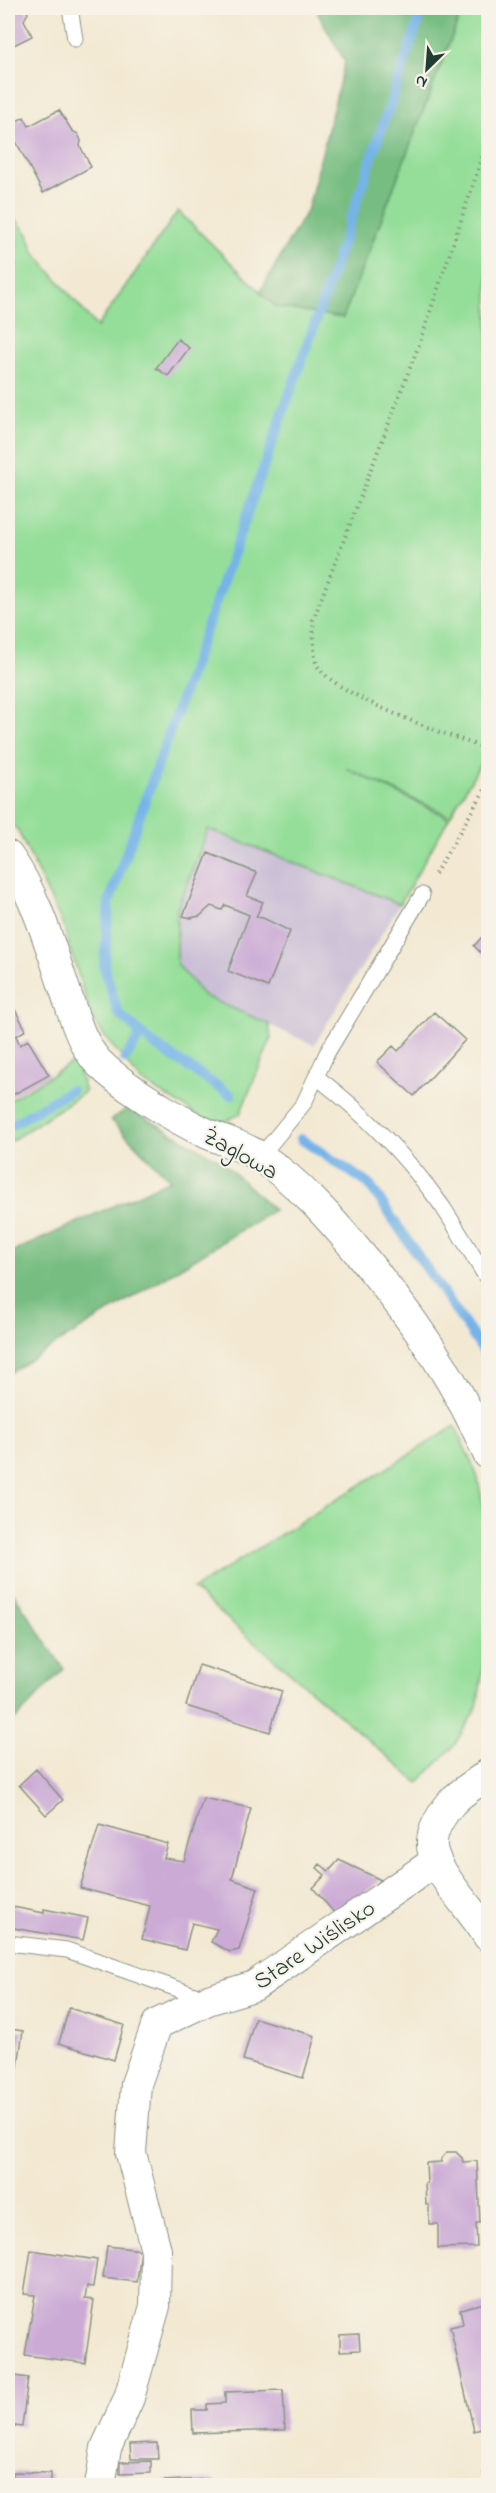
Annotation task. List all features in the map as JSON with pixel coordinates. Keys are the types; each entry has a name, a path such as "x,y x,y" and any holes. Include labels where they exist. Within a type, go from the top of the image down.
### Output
{"street":[{"name":"Żaglowa","path":"8,856 34,899 75,1021 97,1061 111,1074 166,1110 203,1131 260,1157 305,1193 394,1296 458,1389 489,1454"},
{"path":"489,1774 454,1801 439,1820 432,1851 489,1936"},
{"name":"Stare Wiślisko","path":"100,2486 106,2448 129,2398 155,2306 156,2250 131,2152 136,2084 156,2024 208,2000 254,1986 436,1860"}],"lane":[{"path":"70,8 75,39"},
{"path":"260,1157 304,1103 318,1078 327,1053 422,895"},
{"path":"318,1078 355,1106 408,1163 442,1206 489,1280"},
{"path":"8,1943 67,1950 208,2000"}],"path":[{"path":"489,140 420,342 313,620 316,664 334,684 444,734 489,749"},
{"path":"422,895 489,784"}],"shaded area":[{"path":"208,829 400,904 314,1045 204,996 177,964 177,909"}],"green space":[{"path":"319,8 463,8 343,318 276,307 260,292 308,208 345,62 316,10"},
{"path":"463,8 488,8 488,751 450,816 346,768 449,818 400,904 208,829 177,909 177,964 204,996 269,1024 271,1039 240,1114 224,1122 211,1123 141,1081 105,1037 91,1016 63,925 17,829 8,822 8,210 28,234 34,252 97,327 178,211 276,307 343,318"},
{"path":"75,1061 85,1092 8,1143 8,1101"},
{"path":"128,1108 220,1160 274,1210 8,1374 8,1254 170,1180 111,1120"},
{"path":"455,1426 477,1475 488,1530 488,1637 477,1707 454,1746 418,1783 193,1589"},
{"path":"8,1585 64,1669 8,1727"}],"building":[{"path":"8,8 25,8 28,13 24,20 32,36 8,48"},
{"path":"59,110 72,131 78,134 81,141 80,146 91,167 43,193 8,126 24,117 29,126"},
{"path":"8,257 15,264 8,272"},
{"path":"178,339 189,348 168,376 156,368"},
{"path":"208,853 257,873 247,896 263,902 256,917 290,931 268,987 228,971 249,915 225,905 222,910 211,906 200,916 191,918 183,916"},
{"path":"488,930 488,960 474,946"},
{"path":"8,997 26,1030 16,1036 20,1045 28,1040 49,1075 9,1097 8,1094"},
{"path":"434,1012 465,1040 414,1096 377,1062 393,1046 398,1051"},
{"path":"199,1665 282,1691 270,1732 186,1706"},
{"path":"36,1769 63,1800 46,1815 19,1785"},
{"path":"203,1798 251,1808 232,1879 258,1888 239,1950 230,1952 211,1942 217,1929 192,1923 185,1950 142,1939 150,1906 80,1888 99,1825 168,1844 164,1858 184,1861"},
{"path":"339,1860 381,1880 337,1916 313,1888 325,1875 317,1868 320,1864 329,1871"},
{"path":"8,1906 44,1913 44,1909 88,1918 83,1940 8,1927"},
{"path":"69,2008 124,2025 114,2060 59,2043"},
{"path":"255,2018 315,2036 303,2078 243,2060"},
{"path":"10,2029 23,2031 16,2080 8,2079"},
{"path":"447,2152 456,2152 463,2162 477,2161 480,2223 476,2223 477,2247 438,2248 438,2224 429,2224 429,2205 426,2205 426,2163 441,2162"},
{"path":"107,2246 141,2250 137,2282 103,2278"},
{"path":"31,2250 97,2260 93,2287 87,2286 85,2299 94,2300 85,2363 25,2355 35,2295 24,2294"},
{"path":"488,2302 488,2427 474,2431 450,2327 463,2324 460,2309"},
{"path":"359,2334 360,2350 340,2351 340,2335"},
{"path":"8,2375 28,2378 22,2427 8,2425"},
{"path":"283,2390 285,2430 193,2433 192,2410 207,2410 207,2404 225,2403 225,2392"},
{"path":"157,2443 158,2459 131,2459 130,2444"},
{"path":"151,2461 151,2473 120,2474 120,2462"},
{"path":"488,2471 488,2486 486,2486 483,2473"},
{"path":"13,2472 51,2473 51,2486 12,2486"},
{"path":"214,2479 215,2486 122,2486 123,2482 163,2483 163,2481"}],"waterway":[{"path":"231,1095 153,1044 118,1013 104,967 109,902 323,300 423,8"},
{"path":"125,1059 141,1034"},
{"path":"8,1127 71,1090"},
{"path":"301,1139 369,1184 488,1358"}]}
